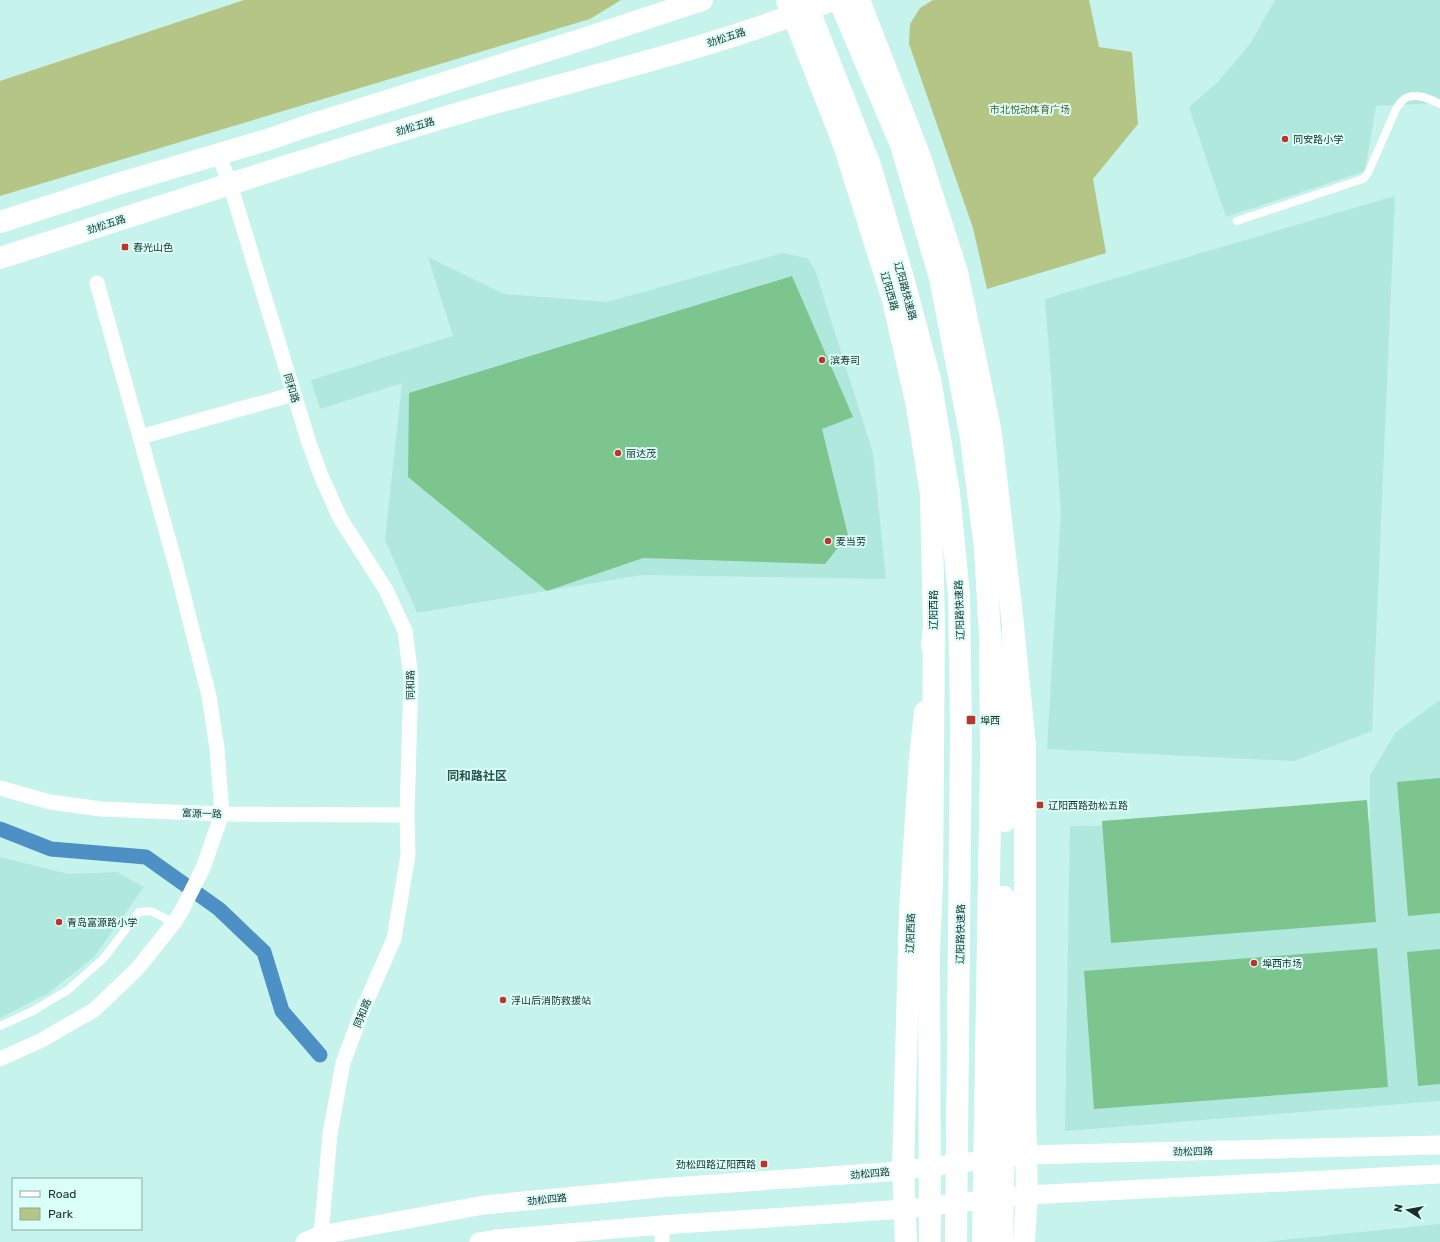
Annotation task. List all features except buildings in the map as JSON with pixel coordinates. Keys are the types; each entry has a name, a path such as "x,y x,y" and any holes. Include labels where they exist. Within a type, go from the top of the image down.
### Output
{"main road":[{"path":"0,222 113,185 270,139 702,0"},
{"name":"劲松五路","path":"0,258 417,125 692,48 795,5 832,0"},
{"path":"840,0 901,145 940,278 971,438 986,548 990,637 991,757 983,1242"},
{"path":"859,0 920,156 957,272 991,433 1025,745 1024,1108 1027,1195 1024,1242"},
{"name":"辽阳西路","path":"795,5 843,142 893,300 916,398 931,494 934,627 920,757 910,910 903,1170 906,1209 906,1242"},
{"name":"辽阳路快速路","path":"795,5 870,165 900,266 930,379 949,492 959,596 962,731 956,1242"},
{"path":"1002,1242 1005,1080 1003,853 1013,625"},
{"path":"930,1242 929,953 932,882 934,627"}],"street":[{"name":"同和路","path":"218,154 230,184 309,443 322,478 340,518 386,590 405,631 411,678 407,815 408,856 394,939 363,1009 343,1062 330,1134 316,1240"},
{"path":"0,1059 40,1041 94,1010 137,969 174,923 182,910 203,868 222,814 217,748 209,696 176,566 97,283"},
{"path":"140,437 294,394"},
{"name":"富源一路","path":"0,788 50,802 101,809 222,814 407,815"},
{"name":"劲松四路","path":"316,1240 484,1206 659,1188 887,1172 1026,1155 1440,1145"},
{"path":"479,1242 503,1239 662,1233 906,1209 1027,1195 1440,1174"}],"lane":[{"path":"1237,221 1363,179 1368,173 1397,107 1404,99 1417,96 1427,98 1440,104"},
{"path":"0,1026 33,1011 68,990 104,958 139,912 151,912 174,923"}],"shaded area":[{"name":"同安路小学","path":"1275,0 1440,0 1440,103 1376,106 1365,171 1226,217 1189,107 1218,82 1250,44"},
{"path":"1395,196 1372,731 1294,761 1047,749 1061,511 1045,299"},
{"name":"丽达茂","path":"783,253 807,258 815,270 873,453 886,579 641,575 417,613 385,540 402,383 320,409 311,380 453,336 428,257 504,294 607,302"},
{"name":"埠西市场","path":"1440,700 1440,1101 1065,1131 1070,826 1370,823 1370,775 1396,732"},
{"name":"青岛富源路小学","path":"0,857 68,874 117,872 144,887 94,957 47,994 0,1018"},
{"path":"1440,1224 1440,1242 1263,1242"}],"green space":[{"path":"244,0 621,0 590,19 0,196 0,81"},
{"name":"市北悦动体育广场","path":"933,0 1089,0 1099,47 1132,52 1138,124 1093,179 1106,253 987,289 973,228 909,44 910,24 920,8"}],"waterway":[{"path":"0,829 51,849 146,857 219,909 264,952 282,1011 320,1055"}],"place":[{"name":"同安路小学","path":"1285,139"},
{"name":"春光山色","path":"125,247"},
{"name":"滨寿司","path":"822,360"},
{"name":"丽达茂","path":"618,453"},
{"name":"麦当劳","path":"828,541"},
{"name":"埠西","path":"971,720"},
{"name":"辽阳西路劲松五路","path":"1040,805"},
{"name":"青岛富源路小学","path":"59,922"},
{"name":"埠西市场","path":"1254,963"},
{"name":"浮山后消防救援站","path":"503,1000"},
{"name":"劲松四路辽阳西路","path":"764,1164"}],"district":[{"name":"同和路社区","path":"477,776"}]}
